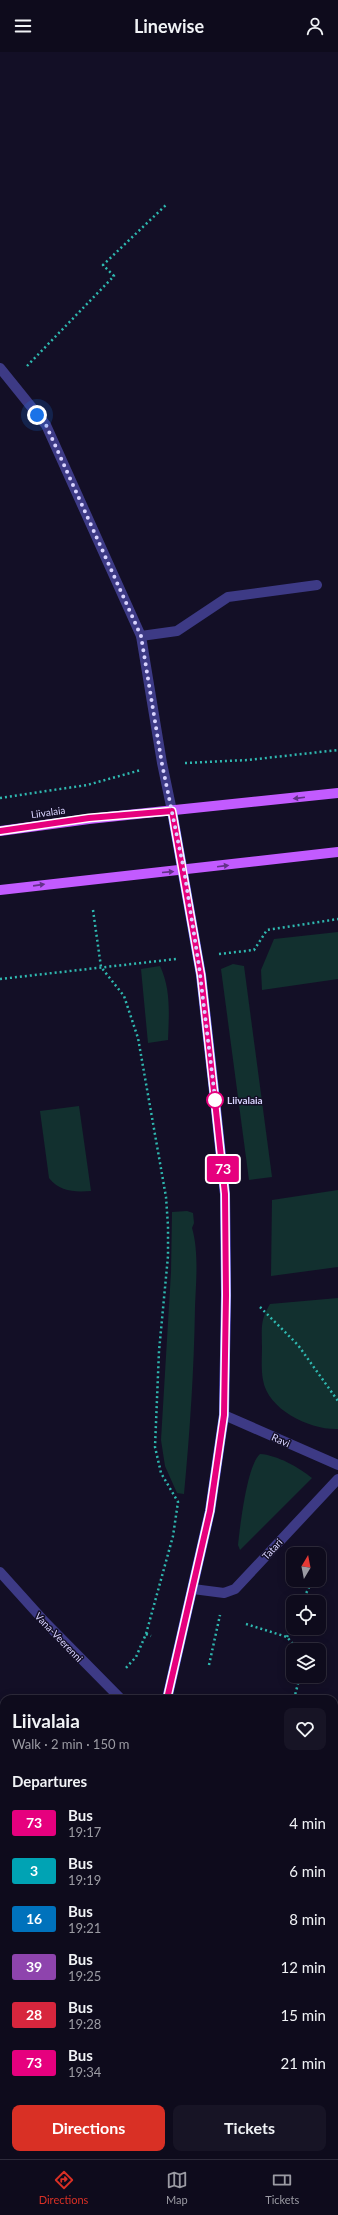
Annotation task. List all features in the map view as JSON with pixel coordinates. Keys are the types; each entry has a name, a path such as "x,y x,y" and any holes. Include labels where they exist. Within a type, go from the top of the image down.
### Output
{"main road":[{"name":"Liivalaia","path":"0,832 89,818 172,811 338,793"},
{"path":"0,890 54,882 184,870 338,852"}],"street":[{"path":"0,368 46,425 141,636 162,764 184,870 198,957 225,1194 224,1415 210,1511 193,1589 167,1695"},
{"path":"141,636 177,631 228,597 317,585"},
{"name":"Ravi","path":"224,1415 338,1465"},
{"name":"Tatari","path":"193,1589 224,1593 235,1588 338,1479"},
{"name":"Vana-Veerenni","path":"0,1572 44,1622 117,1695"}],"path":[{"path":"12,383 114,276 103,264 167,204"},
{"path":"0,798 88,785 162,764 248,760 338,750"},
{"path":"93,910 101,967 124,996 138,1038 166,1197 168,1226 168,1256 159,1351 155,1447 161,1473 178,1502 173,1536 146,1634 136,1657 122,1672"},
{"path":"0,979 254,950 267,930 338,919"},
{"path":"260,1307 298,1345 338,1401"},
{"path":"246,1624 287,1637 292,1643"},
{"path":"146,1634 151,1636"},
{"path":"295,1695 298,1683"}],"green space":[{"path":"338,932 338,979 262,990 261,970 274,939"},
{"path":"233,964 244,966 272,1177 249,1180 221,969"},
{"path":"160,966 164,975 168,993 168,1040 148,1043 141,969"},
{"path":"79,1106 91,1191 63,1189 53,1183 49,1178 40,1111"},
{"path":"338,1190 338,1267 271,1276 272,1200"},
{"path":"187,1211 193,1213 194,1223 192,1228 196,1247 196,1267 193,1377 184,1494 177,1493 165,1466 161,1440 171,1272 172,1212"},
{"path":"338,1298 338,1429 315,1426 303,1422 282,1409 273,1400 267,1391 263,1380 262,1324 270,1304"},
{"path":"260,1454 287,1462 312,1478 240,1550 238,1545 245,1496 251,1470 255,1460"}],"bus line":[{"name":"73","path":"0,831 89,818 172,811 184,870 201,975 225,1194 226,1295 224,1415 210,1511 168,1695"}],"place":[{"name":"Liivalaia","path":"215,1100"}],"route":[{"path":"37,415 46,425 141,636 162,764 184,870 201,975 216,1106 215,1100"}]}
